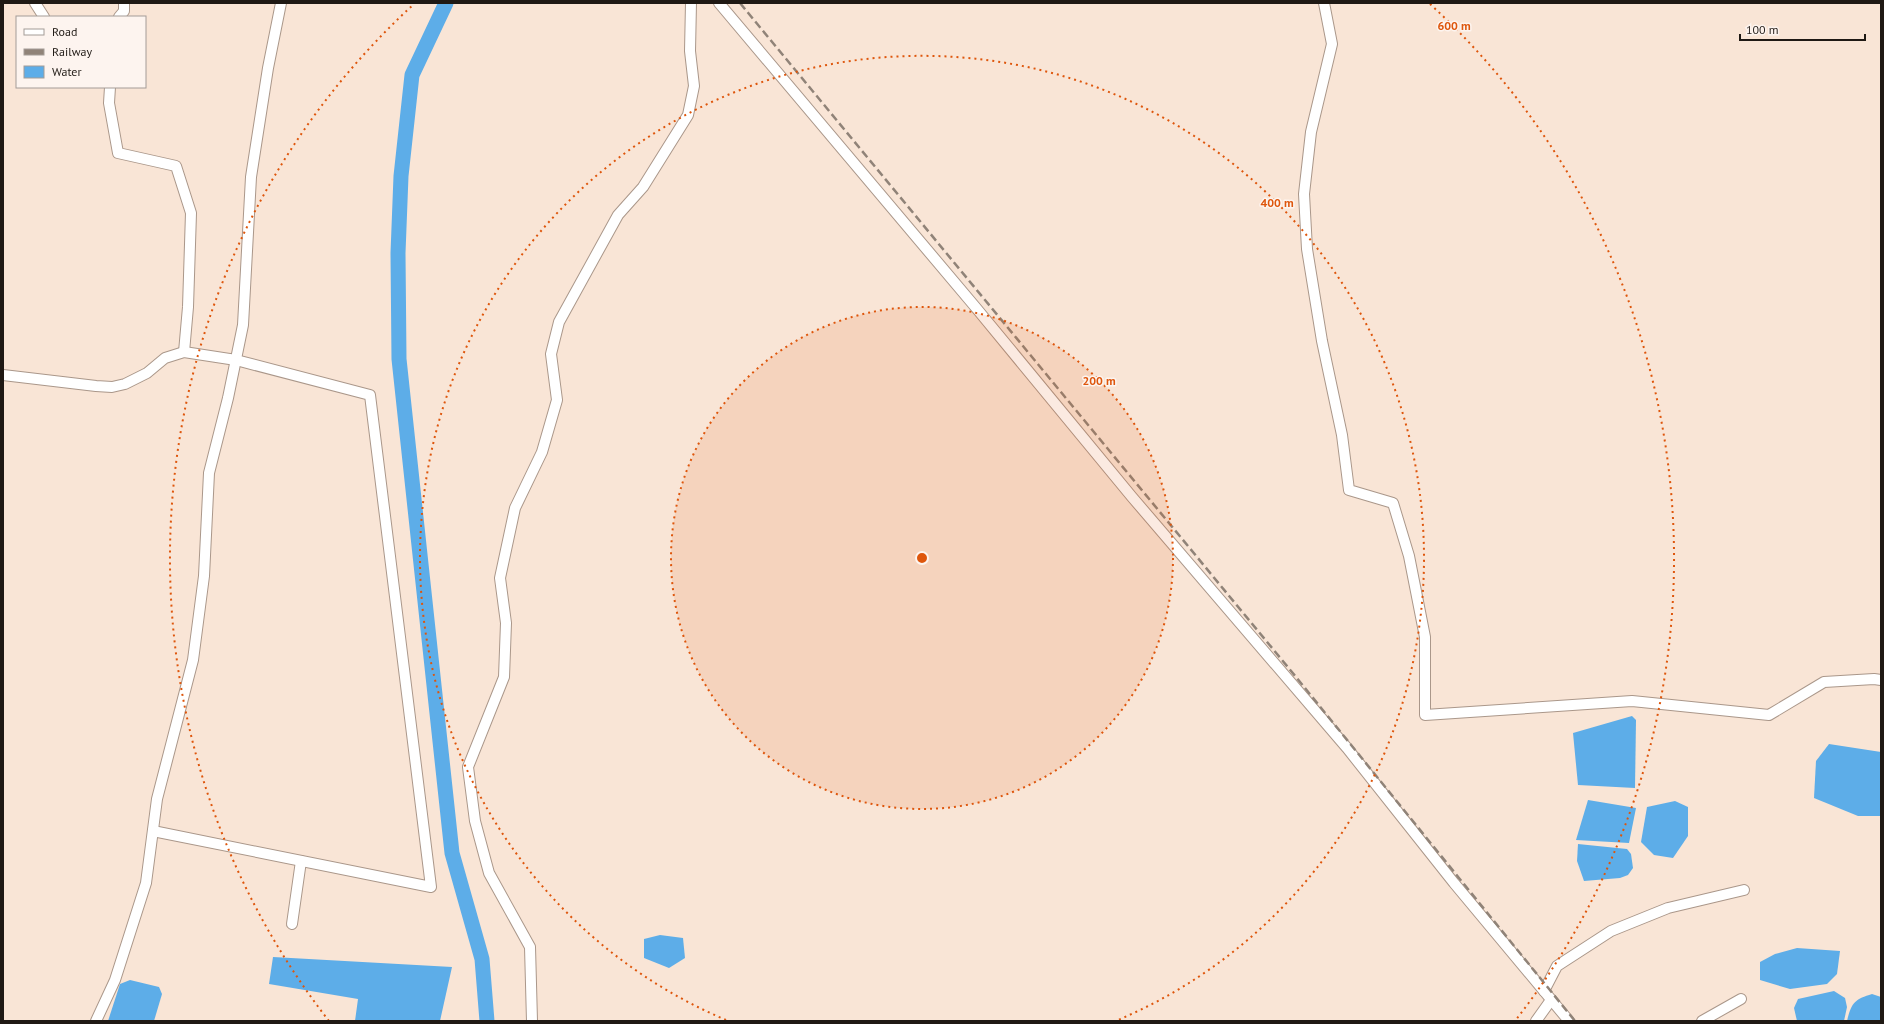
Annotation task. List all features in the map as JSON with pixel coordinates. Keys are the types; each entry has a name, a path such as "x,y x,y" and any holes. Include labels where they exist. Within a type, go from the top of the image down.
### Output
{"street":[{"path":"35,3 43,16"},
{"path":"120,16 124,11 124,3"},
{"path":"96,1021 115,980 146,883 157,799 193,660 204,576 209,473 243,325 251,177 268,68 281,3"},
{"path":"532,1021 530,947 489,873 475,821 468,767 504,677 506,623 500,578 516,508 542,452 557,400 551,354 559,322 618,215 643,187 688,115 694,86 690,51 691,3"},
{"path":"719,3 972,303 1132,497 1347,748 1454,884 1569,1021"},
{"path":"1324,3 1332,44 1311,132 1304,194 1307,250 1322,341 1342,435 1349,490 1393,503 1409,556 1426,637 1425,715 1632,702 1769,715 1824,682 1874,679 1881,680"},
{"path":"110,88 109,103 118,152 176,166 191,213 188,307 184,352"},
{"path":"3,375 112,387 125,384 147,373 165,358 184,352 236,360 370,395 431,887 153,831"},
{"path":"292,924 301,861"},
{"path":"1544,991 1557,966 1611,931 1668,908 1744,890"},
{"path":"1702,1021 1741,999"},
{"path":"1536,1021 1551,1000"}],"water":[{"path":"1632,716 1636,720 1635,788 1578,785 1573,733"},
{"path":"1829,744 1881,752 1881,816 1858,816 1814,798 1816,761"},
{"path":"1588,800 1636,808 1629,843 1576,840"},
{"path":"1675,801 1688,807 1688,836 1673,858 1654,855 1641,842 1647,807"},
{"path":"1578,844 1627,849 1631,854 1633,868 1628,875 1620,878 1584,881 1577,861"},
{"path":"660,935 683,938 685,958 669,968 644,958 644,939"},
{"path":"1797,948 1840,951 1837,974 1827,984 1790,989 1760,980 1760,962 1775,954"},
{"path":"273,957 452,967 440,1021 355,1021 358,999 269,984"},
{"path":"130,980 159,987 162,994 154,1021 108,1021 120,984"},
{"path":"1834,991 1845,998 1847,1007 1844,1021 1797,1021 1794,1008 1798,999"},
{"path":"1872,994 1881,997 1881,1021 1847,1021 1852,1006 1861,998"}],"waterway":[{"path":"446,3 412,75 401,176 398,253 399,359 452,853 482,959 487,1021"}],"railway":[{"path":"740,3 1296,677 1575,1021"}]}
